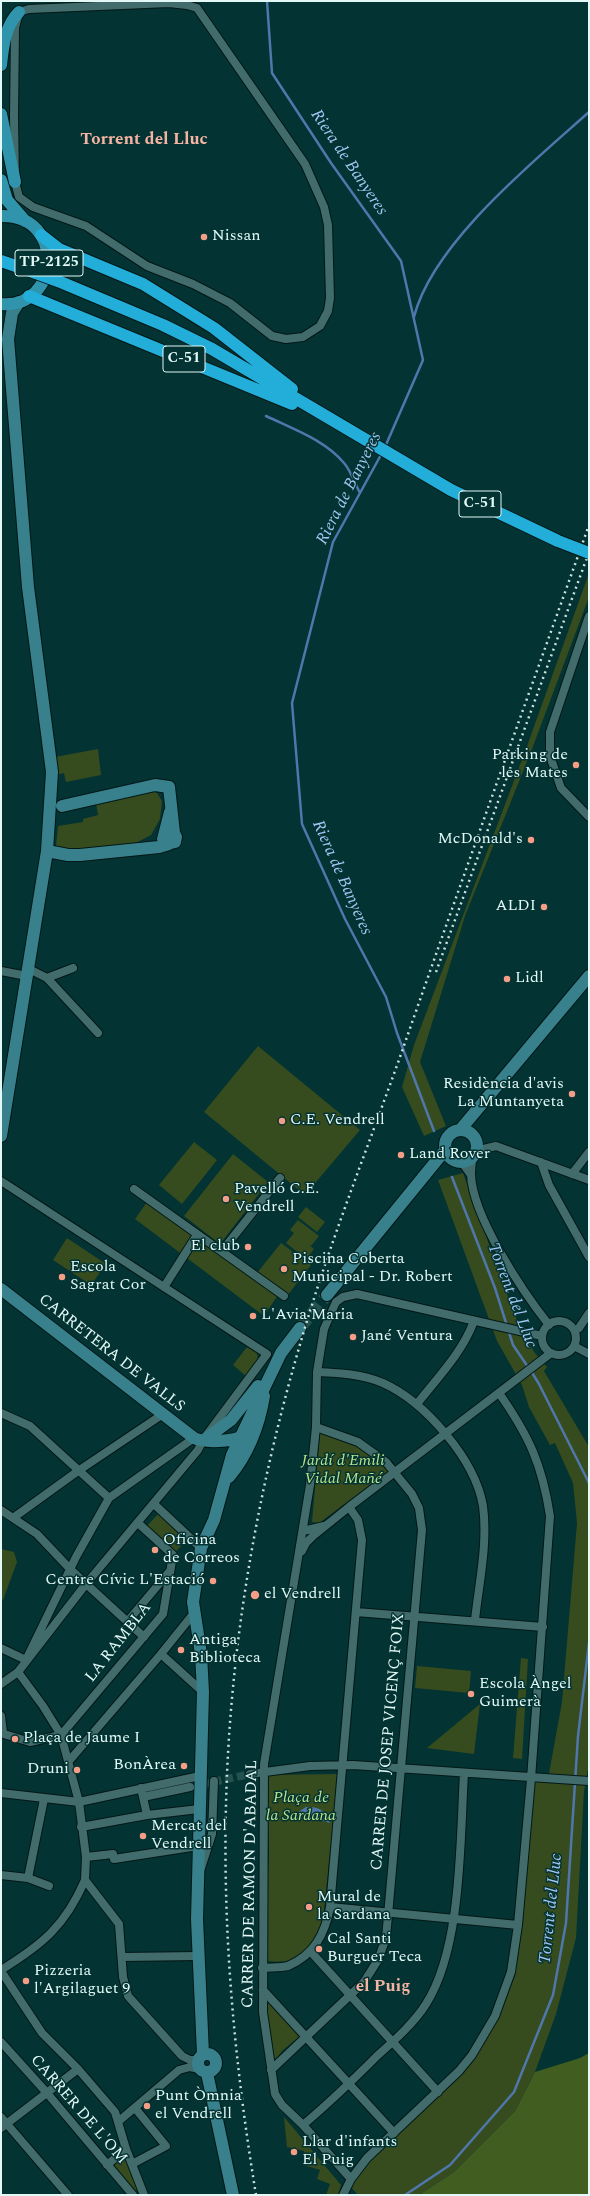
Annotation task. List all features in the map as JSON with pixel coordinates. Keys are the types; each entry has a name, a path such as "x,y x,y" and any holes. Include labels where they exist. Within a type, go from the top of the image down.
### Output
{"highway":[{"path":"41,235 59,249 143,284 214,328 337,424"},
{"name":"C-51","path":"1,262 36,273 163,325 212,349 451,490 558,541 589,553"},
{"name":"C-51","path":"24,299 213,370 337,424"}],"main road":[{"path":"1,65 6,34 11,20 19,12"},
{"path":"1,114 15,182"},
{"name":"TP-2125","path":"1,180 8,200 25,221 41,235 47,247 49,261 43,281 24,299"},
{"name":"TP-2125","path":"1,216 17,217 25,221"},
{"path":"1,304 24,299"}],"street":[{"path":"169,3 197,8 304,164 324,207 328,225 330,298 328,311 320,326 303,337 286,339 272,336 230,303 193,284 147,266 86,226 33,207 19,197 15,182 15,28 19,12 29,9 169,3"},
{"name":"TP-2125","path":"1,1136 47,851 52,772 28,587 8,339 12,313 24,299"},
{"name":"TP-2125","path":"1,322 8,339"},
{"path":"589,616 550,732 550,756 561,788 589,817"},
{"path":"47,851 72,856 129,850 168,836 171,807 169,787 155,785 62,806"},
{"path":"47,978 73,968"},
{"path":"1,971 28,973 47,978 98,1033"},
{"path":"466,1132 470,1120 589,976"},
{"path":"327,1295 434,1165 446,1149 449,1136 466,1132"},
{"path":"466,1132 476,1142 471,1175 483,1216 503,1258 525,1294 549,1325"},
{"path":"434,1165 457,1160 496,1146 589,1180"},
{"path":"446,1149 471,1175"},
{"path":"572,1174 589,1152"},
{"path":"540,1162 550,1185 589,1257"},
{"path":"222,1251 280,1178"},
{"path":"1,1180 267,1354 198,1439 109,1498 26,1660"},
{"path":"134,1190 284,1296"},
{"path":"164,1287 198,1235"},
{"name":"CARRETERA DE VALLS","path":"1,1289 198,1439"},
{"name":"CARRER DE RAMON D'ABADAL","path":"351,2179 303,2125 282,2105 275,2094 264,2028 262,1968 264,1772 303,1531 316,1427 318,1372 324,1329 336,1302 349,1295 357,1294 542,1336"},
{"path":"578,1328 589,1313"},
{"path":"417,1404 468,1338 474,1321"},
{"path":"563,1322 572,1327 576,1336 574,1346 571,1350 561,1355 551,1353 543,1344 542,1336 549,1325 563,1322"},
{"path":"219,1435 242,1408 300,1328"},
{"path":"574,1346 589,1354"},
{"path":"298,1565 306,1543 325,1526 551,1353"},
{"path":"237,1457 240,1438 281,1354"},
{"path":"318,1372 362,1376 383,1383 417,1404 445,1434 476,1481 483,1505 485,1533 475,1620"},
{"path":"233,2195 202,2064 198,1956 198,1846 203,1692 200,1648 193,1602 200,1548 214,1520 227,1479 237,1457 256,1431 266,1384"},
{"path":"344,2195 351,2179 367,2158 438,2092 459,2071 472,2055 495,2016 512,1972 518,1925 531,1778 550,1535 547,1493 543,1476 530,1441 499,1393"},
{"path":"240,1438 248,1432 263,1403"},
{"path":"13,1518 78,1470 164,1414"},
{"path":"2,1416 30,1426 109,1498"},
{"name":"CARRER DE JOSEP VICENÇ FOIX","path":"271,2070 364,1982 378,1960 386,1938 422,1530 419,1508 412,1494 395,1472 372,1451 358,1442 316,1427"},
{"path":"198,1439 232,1433 240,1438"},
{"path":"219,1435 224,1444 237,1457"},
{"path":"1,1684 18,1672 86,1584 198,1450 198,1439"},
{"path":"154,1504 200,1548"},
{"path":"262,1968 287,1966 311,1952 321,1937 330,1907 362,1540 358,1520 349,1507"},
{"path":"1,1510 37,1534 71,1570 144,1637"},
{"name":"LA RAMBLA","path":"61,1735 163,1614 173,1555 138,1523"},
{"path":"303,1531 325,1526"},
{"path":"127,1622 170,1572"},
{"path":"356,1612 475,1620 543,1627"},
{"path":"69,1761 161,1654 194,1613"},
{"path":"1,1648 26,1660"},
{"path":"161,1654 203,1692"},
{"path":"18,1672 43,1706 61,1735 79,1802 86,1857 86,1880 77,1898 51,1935 31,1951 1,1971 42,2032 109,2104 119,2121 126,2149 144,2195"},
{"path":"1,1716 2,1733 30,1742 61,1735"},
{"path":"250,1774 310,1766 343,1765 587,1782"},
{"path":"303,2125 392,2042 426,2005 438,1980 447,1955 453,1919 464,1773"},
{"path":"1,1793 79,1802 200,1776"},
{"path":"198,1876 212,1834 214,1781"},
{"path":"143,1797 190,1787"},
{"path":"141,1788 147,1816"},
{"path":"28,1878 44,1799"},
{"path":"81,1827 118,1820 199,1809"},
{"path":"86,1857 113,1854 114,1859 198,1846"},
{"path":"1,1875 28,1878 49,1886"},
{"path":"86,1880 119,1924 128,1996 182,2056 202,2064"},
{"path":"330,1907 518,1925"},
{"path":"311,1952 438,2092"},
{"path":"122,1957 198,1956"},
{"path":"263,1990 394,2133"},
{"name":"CARRER DE L'OM","path":"1,2042 47,2093 133,2195"},
{"path":"179,2070 182,2056"},
{"path":"119,2121 179,2070 202,2064"},
{"path":"68,2195 3,2122 47,2093 78,2069"},
{"path":"132,2164 166,2146 135,2108"},
{"path":"107,2165 126,2149"}],"green space":[{"path":"589,573 589,597 532,749 465,916 420,1062 446,1126 424,1136 402,1087 414,1045 526,749"},
{"path":"98,749 101,775 66,782 64,773 56,775 55,757"},
{"path":"148,790 157,793 162,801 160,819 151,835 134,844 72,850 56,846 58,826 83,822 83,819 98,815 96,803"},
{"name":"C.E. Vendrell","path":"258,1046 360,1130 305,1195 204,1112"},
{"path":"194,1142 217,1160 182,1204 159,1185"},
{"name":"Pavelló C.E. Vendrell","path":"233,1154 268,1182 220,1244 184,1216"},
{"path":"463,1173 515,1316 534,1352 547,1367 544,1371 589,1447 589,1763 584,1791 576,1938 556,2014 535,2072 515,2111 454,2172 419,2195 358,2195 350,2186 370,2161 455,2081 493,2028 515,1976 531,1779 548,1779 562,1702 577,1523 573,1483 555,1443 550,1445 529,1407 522,1385 497,1341 438,1180"},
{"path":"147,1202 278,1295 264,1316 135,1219"},
{"path":"306,1207 325,1222 317,1232 298,1217"},
{"path":"298,1220 319,1236 311,1246 308,1244 314,1249 306,1259 286,1243 294,1233 290,1230"},
{"path":"67,1238 106,1264 91,1285 53,1260"},
{"name":"Piscina Coberta Municipal - Dr. Robert","path":"281,1243 311,1265 287,1296 257,1273"},
{"path":"247,1347 257,1352 258,1361 246,1376 233,1365"},
{"name":"Jardí d'Emili Vidal Mañé","path":"320,1433 348,1442 366,1452 389,1471 319,1523 312,1522"},
{"path":"158,1514 187,1540 175,1552 147,1526"},
{"path":"1,1549 14,1552 17,1562 3,1600 1,1599"},
{"path":"521,1658 528,1659 522,1759 513,1758"},
{"path":"417,1666 471,1671 469,1693 415,1688"},
{"path":"480,1704 474,1754 427,1748"},
{"name":"Plaça de la Sardana","path":"338,1774 322,1931 310,1947 298,1957 292,1960 284,1961 264,1961 269,1850 265,1775"},
{"path":"267,1999 301,2035 282,2051 273,2063 267,2032"},
{"path":"589,2053 589,2195 419,2195 454,2172 515,2111 535,2072 580,2058"},
{"path":"284,2117 341,2185 338,2195 326,2195 330,2184 317,2179 320,2170 303,2165 304,2151 287,2147"},
{"path":"124,2151 138,2188 135,2192 108,2164"}],"water":[{"path":"306,1807 315,1807 324,1812 330,1823 297,1813"}],"waterway":[{"name":"Riera de Banyeres","path":"267,1 272,73 331,163 401,261 423,360 385,447"},
{"path":"414,317 424,289 441,261 463,233 487,206 514,180 589,112"},
{"path":"266,416 318,441 328,448 344,463 349,470 360,493"},
{"name":"Riera de Banyeres","path":"382,453 333,542 292,703 302,824 345,919 386,997 397,1033 434,1131"},
{"name":"Torrent del Lluc","path":"452,1177 495,1288 513,1345 528,1367"},
{"name":"Torrent del Lluc","path":"531,1371 589,1483"},
{"name":"Torrent del Lluc","path":"405,2195 450,2165 514,2092 553,1995 566,1923 578,1736 589,1643"}],"tunnel":[{"path":"300,1328 327,1295"},
{"path":"190,1787 250,1774"}],"railway":[{"path":"256,2195 247,2138 234,2024 229,1967 225,1852 229,1737 234,1680 249,1565 260,1508 286,1396 318,1286 589,525"},
{"path":"436,972 589,552"}],"place":[{"name":"Nissan","path":"204,237"},
{"name":"Parking de les Mates","path":"576,765"},
{"name":"McDonald's","path":"531,840"},
{"name":"ALDI","path":"544,907"},
{"name":"Lidl","path":"507,979"},
{"name":"Residència d'avis La Muntanyeta","path":"572,1094"},
{"name":"C.E. Vendrell","path":"282,1121"},
{"name":"Land Rover","path":"401,1155"},
{"name":"Pavelló C.E. Vendrell","path":"226,1199"},
{"name":"El club","path":"248,1247"},
{"name":"Piscina Coberta Municipal - Dr. Robert","path":"284,1269"},
{"name":"Escola Sagrat Cor","path":"62,1277"},
{"name":"L'Avia Maria","path":"253,1316"},
{"name":"Jané Ventura","path":"353,1337"},
{"name":"Oficina de Correos","path":"155,1550"},
{"name":"Centre Cívic L'Estació","path":"213,1581"},
{"name":"el Vendrell","path":"255,1595"},
{"name":"Antiga Biblioteca","path":"181,1650"},
{"name":"Escola Àngel Guimerà","path":"471,1694"},
{"name":"Plaça de Jaume I","path":"15,1739"},
{"name":"BonÀrea","path":"184,1766"},
{"name":"Druni","path":"77,1770"},
{"name":"Mercat del Vendrell","path":"143,1836"},
{"name":"Mural de la Sardana","path":"309,1907"},
{"name":"Cal Santi Burguer Teca","path":"319,1949"},
{"name":"Pizzeria l'Argilaguet 9","path":"26,1981"},
{"name":"Punt Òmnia el Vendrell","path":"147,2106"},
{"name":"Llar d'infants El Puig","path":"294,2152"}],"district":[{"name":"Torrent del Lluc","path":"144,141"},
{"name":"el Puig","path":"383,1988"}]}
